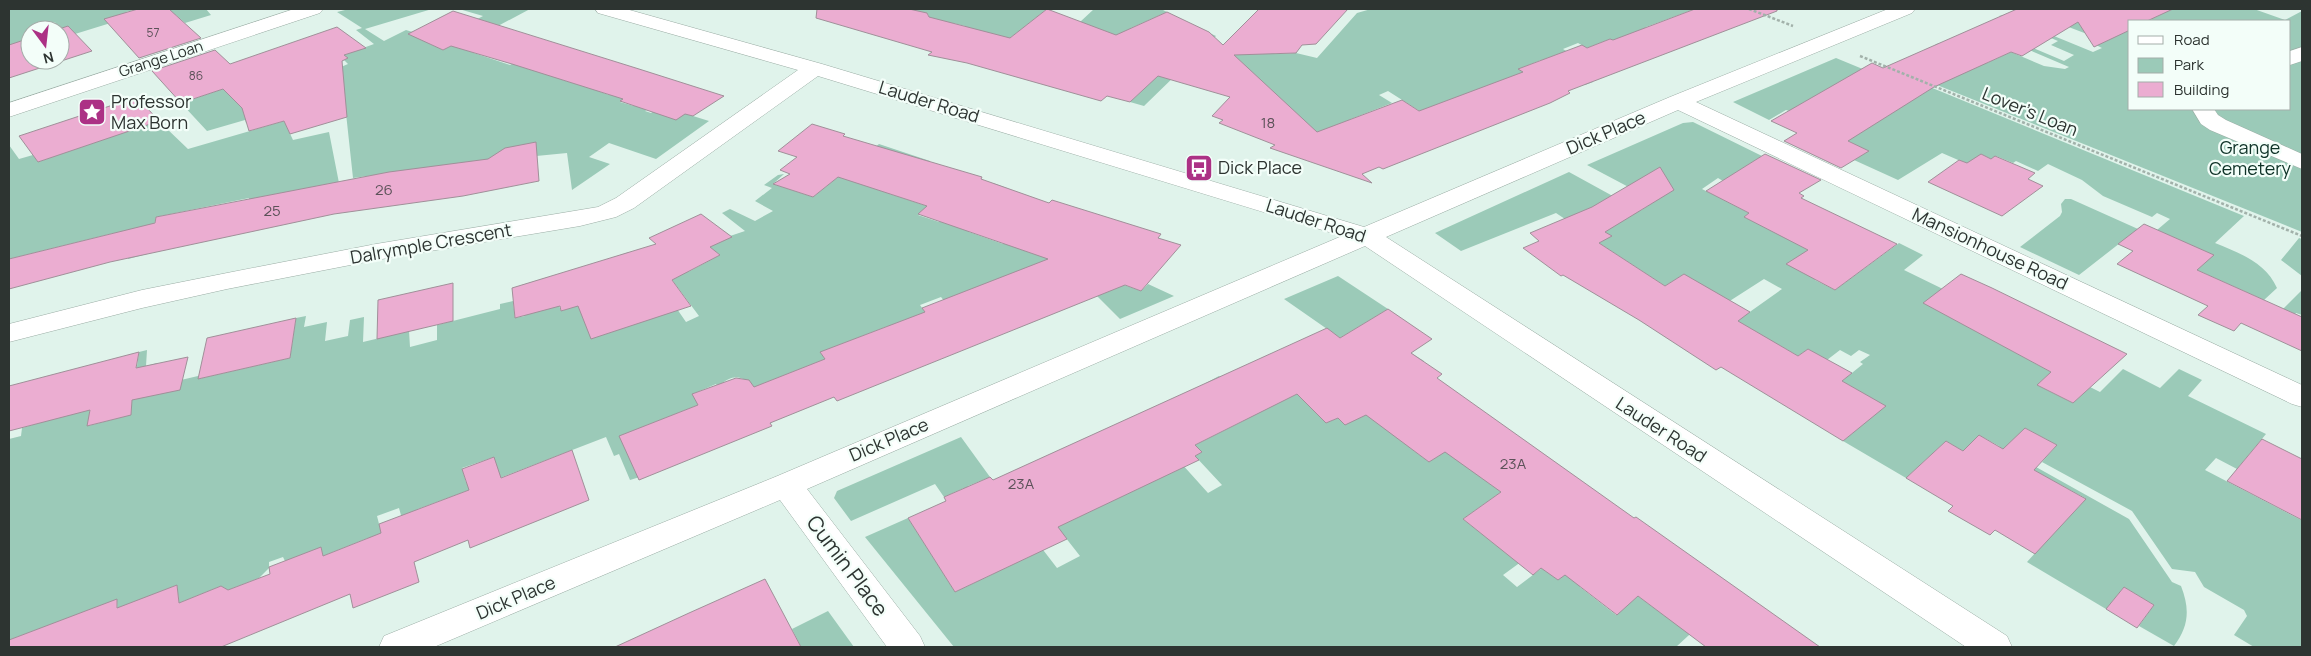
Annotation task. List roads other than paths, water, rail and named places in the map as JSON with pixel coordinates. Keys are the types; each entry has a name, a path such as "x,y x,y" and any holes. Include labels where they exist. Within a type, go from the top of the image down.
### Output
{"street":[{"name":"Grange Loan","path":"9,110 313,9"},
{"name":"Lauder Road","path":"605,9 815,68 1367,236 1994,647"},
{"name":"Dick Place","path":"398,647 786,485 1678,102 1905,9"},
{"name":"Dalrymple Crescent","path":"9,333 202,286 376,252 580,219 607,212 625,203 815,68"},
{"name":"Mansionhouse Road","path":"1678,102 2302,397"},
{"path":"2202,110 2218,125 2302,162"},
{"name":"Cumin Place","path":"786,485 907,647"}],"place":[{"name":"Professor Max Born","path":"92,112"},
{"name":"Dick Place","path":"1199,168"}],"park label":[{"name":"Grange Cemetery","path":"2250,158"}]}
